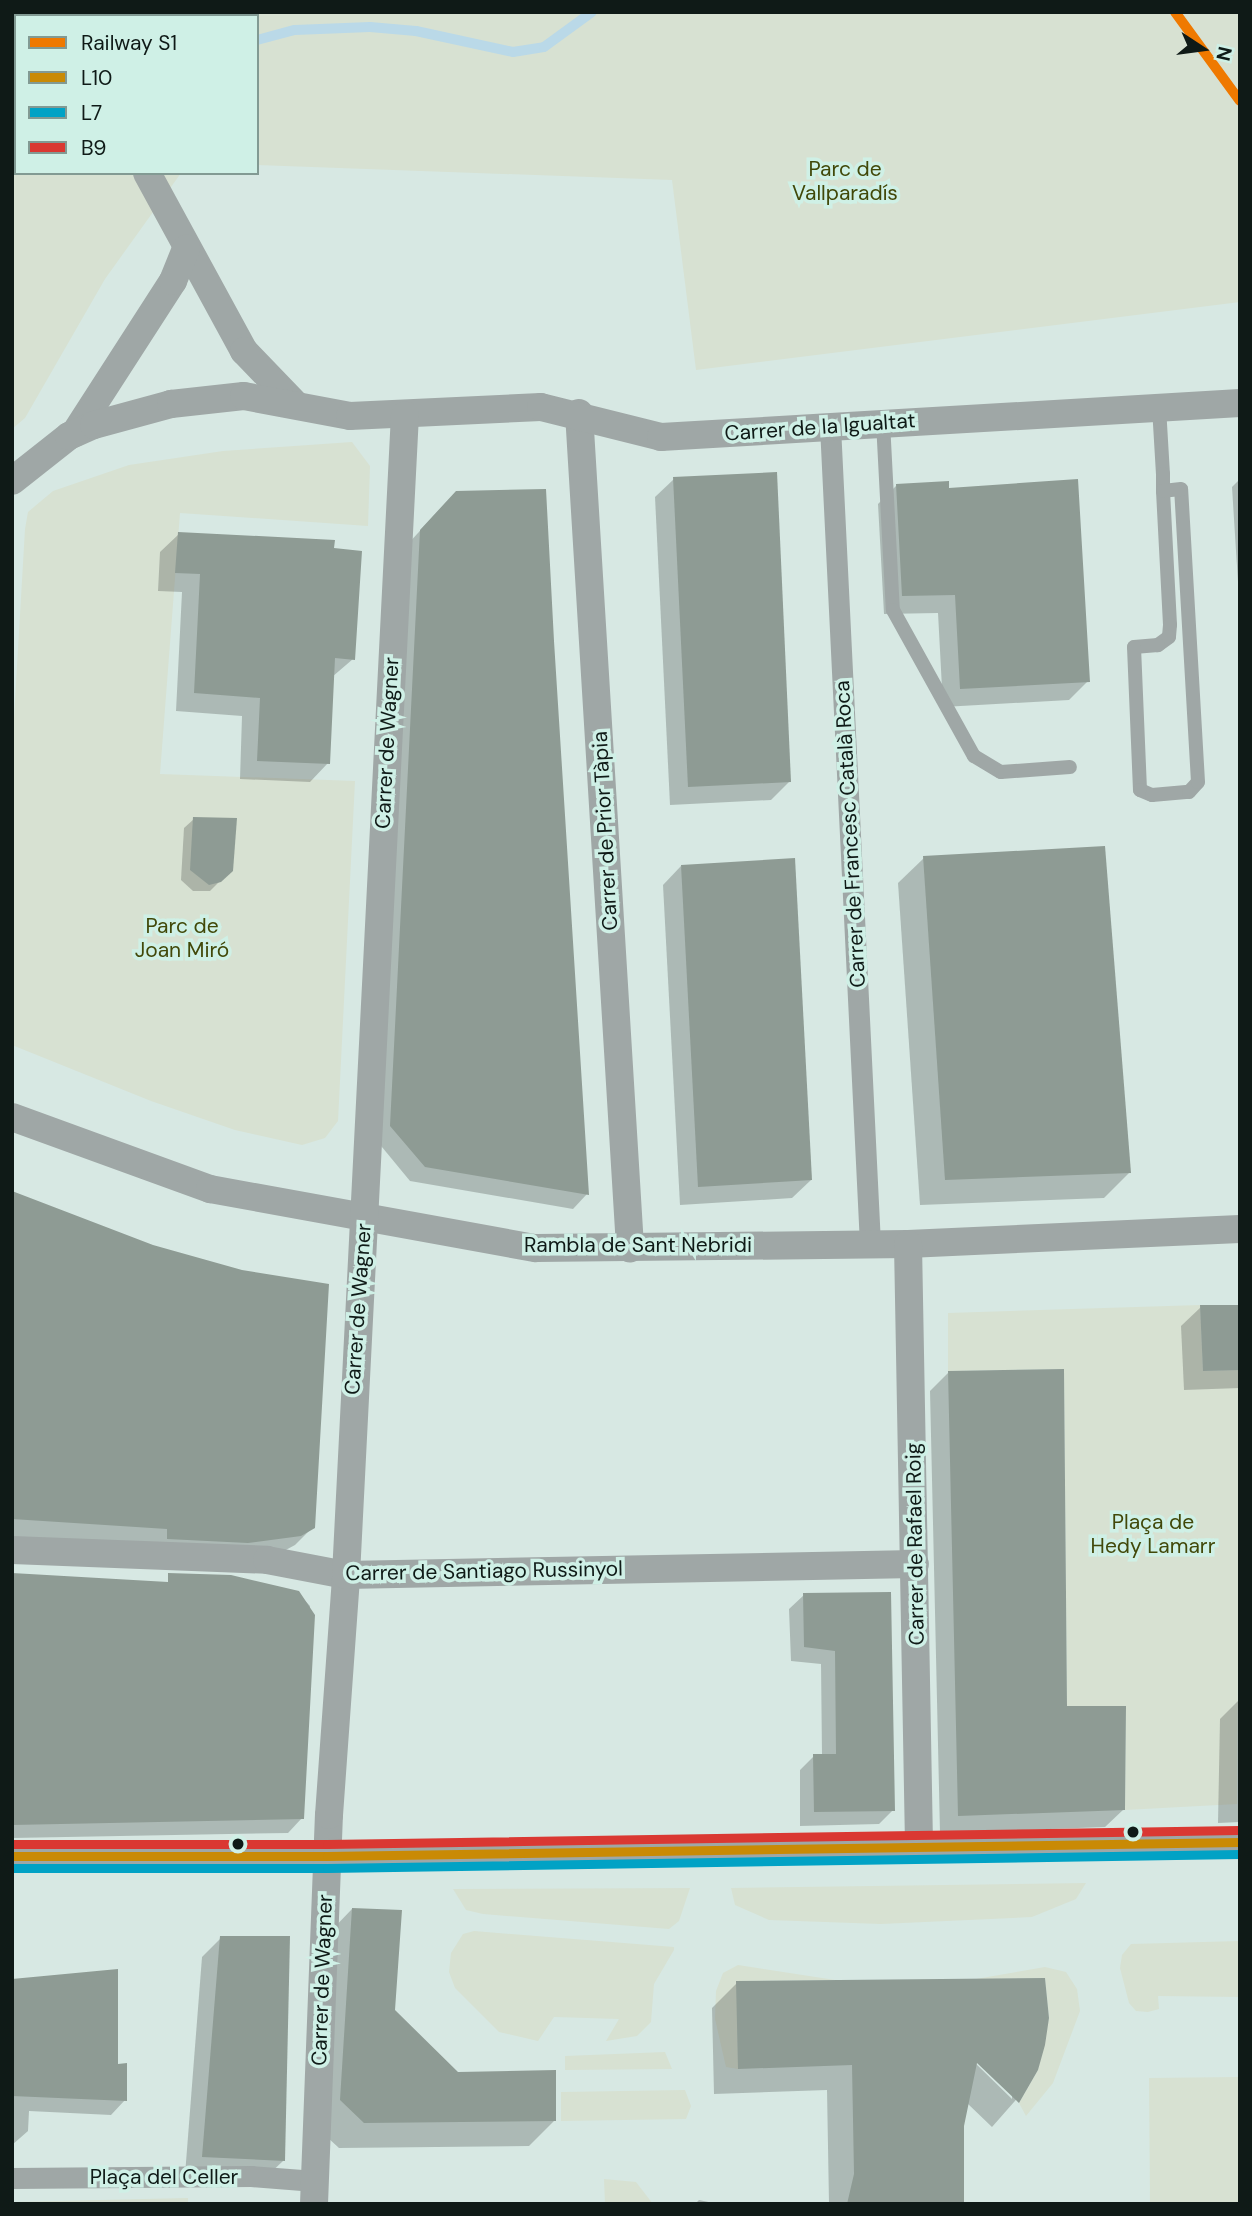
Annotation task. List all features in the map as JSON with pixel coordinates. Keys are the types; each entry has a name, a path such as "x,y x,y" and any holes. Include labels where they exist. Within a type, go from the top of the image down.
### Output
{"street":[{"path":"148,175 186,249 244,351 296,405"},
{"path":"12,481 75,433 173,281 186,249"},
{"name":"Carrer de la Igualtat","path":"75,433 171,404 244,396 350,416 541,407 579,413 662,437 1240,403"},
{"name":"Carrer de Prior Tàpia","path":"579,413 630,1248"},
{"name":"Carrer de Wagner","path":"314,2192 327,1856 346,1575 405,415"},
{"name":"Carrer de Francesc Català Roca","path":"830,426 870,1243"},
{"name":"Rambla de Sant Nebridi","path":"12,1117 210,1189 536,1248 908,1244 1240,1229"},
{"name":"Carrer de Rafael Roig","path":"908,1244 919,1844"},
{"name":"Carrer de Santiago Russinyol","path":"12,1550 267,1560 346,1575 915,1564"},
{"path":"12,1856 327,1856 919,1844 1240,1842"},
{"name":"Plaça del Celler","path":"12,2178 251,2176 314,2192"}],"lane":[{"path":"1159,407 1169,637 1158,645 1134,647 1140,790 1152,795 1189,792 1199,782 1181,489 1163,491"},
{"path":"883,422 893,610 974,756 1001,772 1070,767"}],"green space":[{"name":"Parc de Vallparadís","path":"12,12 1240,12 1240,302 696,370 672,180 259,165 259,14 14,14 14,175 180,175 105,279 25,418 12,429"},
{"name":"Parc de Joan Miró","path":"352,442 370,466 368,526 180,513 160,774 355,781 338,1121 325,1138 302,1145 235,1130 151,1101 12,1045 12,752 25,529 28,512 53,491 129,465 223,451"},
{"name":"Plaça de Hedy Lamarr","path":"1200,1305 1203,1371 1240,1370 1237,1804 1125,1810 1126,1706 1067,1706 1064,1369 948,1371 948,1313"},
{"path":"1086,1883 1076,1899 1032,1917 881,1924 769,1920 735,1905 731,1888"},
{"path":"690,1888 679,1921 669,1929 483,1914 466,1910 453,1889"},
{"path":"474,1931 674,1947 674,1950 654,1984 651,2022 637,2036 606,2041 619,2019 554,2017 538,2041 499,2032 455,1988 449,1972 451,1953 463,1934"},
{"path":"1240,1941 1240,1997 1158,1996 1159,2009 1148,2012 1136,2011 1129,2003 1120,1968 1122,1955 1131,1944"},
{"path":"738,1965 835,1980 737,1981 738,2069 726,2067 715,2019 716,1991 723,1973"},
{"path":"1045,1967 1066,1972 1077,1989 1080,2011 1053,2083 1026,2116 1019,2103 1038,2070 1049,2018 1045,1978 976,1979"},
{"path":"665,2052 672,2069 565,2070 565,2056"},
{"path":"1240,2077 1240,2204 1150,2204 1149,2078"},
{"path":"685,2090 691,2106 686,2119 561,2121 561,2092"},
{"path":"604,2179 636,2182 653,2204 605,2204"},
{"path":"188,2198 188,2204 12,2204 12,2202"}],"building":[{"path":"777,472 791,782 688,787 673,477"},
{"path":"1078,479 1090,682 960,689 955,595 902,596 896,484 949,481 949,488"},
{"path":"546,489 589,1195 425,1167 390,1126 420,530 456,491"},
{"path":"178,532 335,540 334,548 362,551 355,660 335,658 330,764 257,761 260,698 194,693 200,574 175,573"},
{"path":"193,817 237,818 233,871 221,882 209,885 190,870"},
{"path":"1105,846 1131,1173 945,1180 923,856"},
{"path":"795,858 812,1180 698,1187 681,865"},
{"path":"12,1191 153,1245 242,1270 329,1284 315,1528 301,1536 248,1543 167,1539 167,1529 12,1519"},
{"path":"1200,1305 1240,1305 1240,1370 1203,1371"},
{"path":"1064,1369 1067,1706 1126,1706 1125,1810 958,1816 948,1371"},
{"path":"12,1573 168,1582 168,1573 231,1575 299,1591 315,1615 304,1819 12,1825"},
{"path":"891,1592 895,1811 814,1812 813,1754 836,1754 835,1651 804,1647 803,1593"},
{"path":"352,1908 402,1910 395,2010 458,2072 556,2070 556,2121 364,2123 340,2100"},
{"path":"220,1936 290,1936 285,2161 202,2157"},
{"path":"118,1969 118,2064 127,2063 127,2101 12,2096 12,1979"},
{"path":"1045,1978 1049,2018 1045,2045 1038,2070 1019,2103 977,2063 964,2126 964,2204 847,2204 854,2174 852,2065 738,2069 736,1981"}],"waterway":[{"path":"259,39 295,30 370,27 416,31 513,52 544,47 592,12"}],"rail line":[{"name":"S1","path":"1175,12 1240,101"}],"transit line":[{"name":"B9","path":"12,1844 327,1844 1240,1830"},
{"name":"L10","path":"12,1856 327,1856 1240,1842"},
{"name":"L7","path":"12,1868 327,1868 1240,1854"}]}
